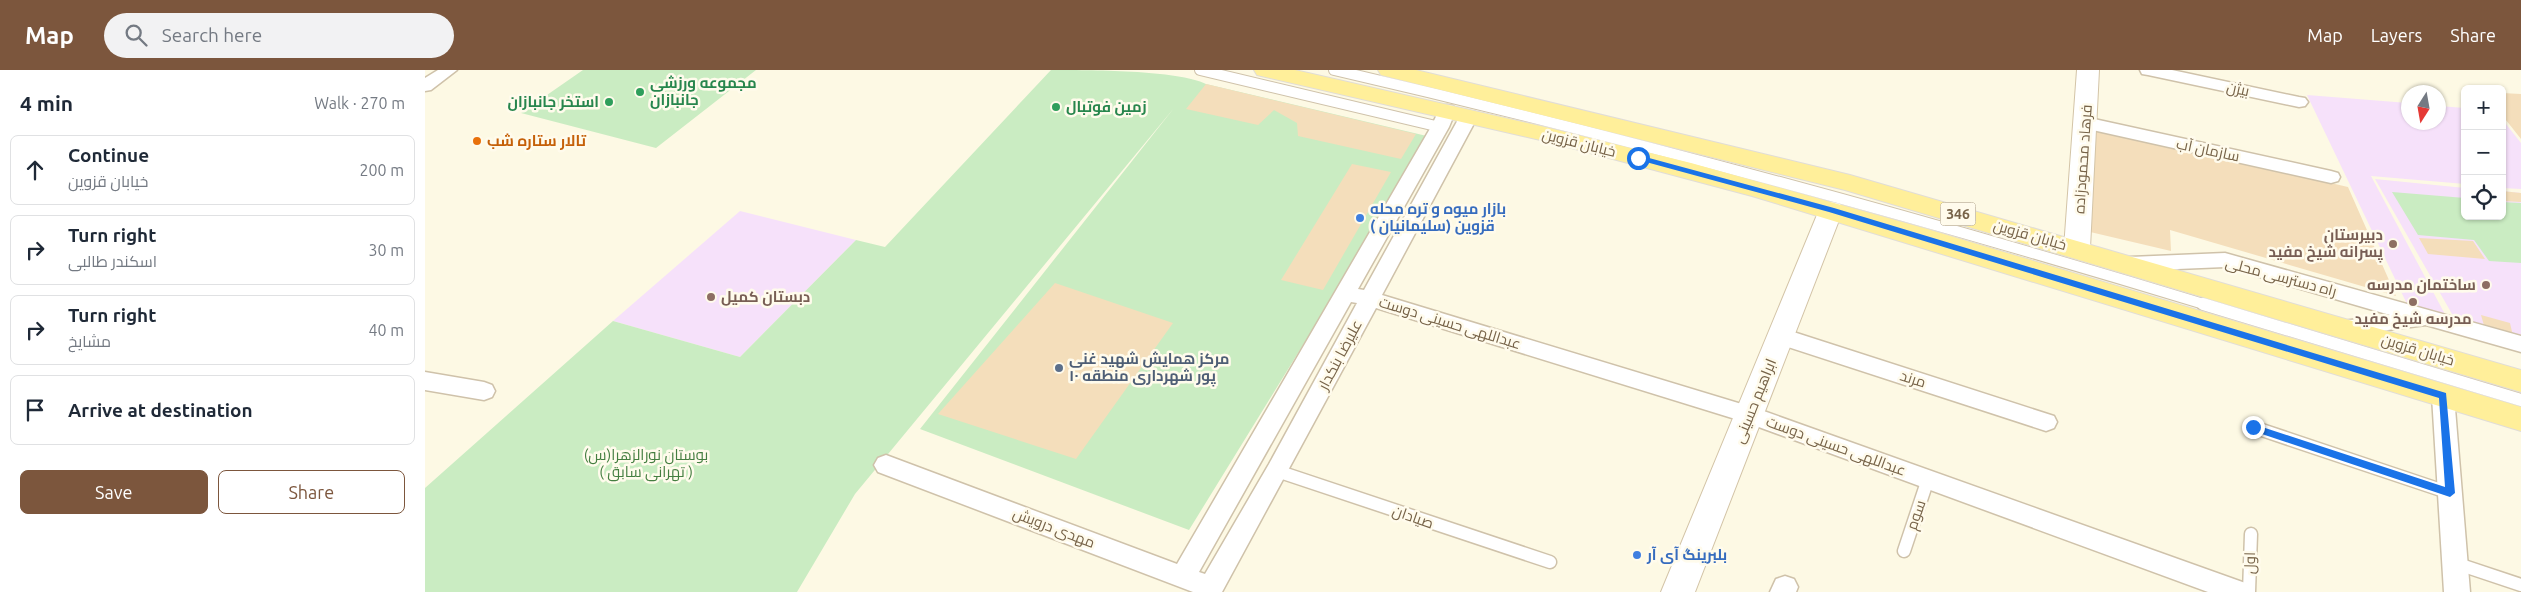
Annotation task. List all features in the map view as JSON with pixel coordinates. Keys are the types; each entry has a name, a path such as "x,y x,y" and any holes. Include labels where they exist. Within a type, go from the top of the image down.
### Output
{"main road":[{"name":"خیابان قزوین","path":"1265,70 1452,118 1638,158 1831,210 2521,419"},
{"name":"خیابان قزوین","path":"1389,70 1850,183 2077,248 2521,381"}],"street":[{"path":"425,86 449,70"},
{"name":"فرهاد محمودزاده","path":"2077,248 2088,70"},
{"name":"بیژن","path":"2148,70 2299,102"},
{"name":"علیرضا بنکدار","path":"1183,577 1345,293 1452,118"},
{"name":"علیرضا بنکدار","path":"1213,591 1370,298 1452,118"},
{"name":"سازمان آب","path":"2085,123 2331,177"},
{"name":"ابراهیم حسینی","path":"1678,592 1831,210"},
{"name":"راه دسترسی محلی","path":"2130,264 2225,260 2521,344"},
{"name":"عبداللهی حسینی دوست","path":"1345,293 1370,298 1749,415 2239,592"},
{"name":"راه دسترسی محلی","path":"2342,328 2429,318"},
{"name":"مرند","path":"1781,336 2046,422"},
{"path":"425,381 484,391"},
{"path":"2443,396 2457,592"},
{"name":"مهدی درویش","path":"886,465 1183,577 1213,591"}],"lane":[{"path":"1201,70 1452,118"},
{"path":"1334,70 1698,160 1893,212 2521,400"},
{"path":"2253,427 2450,493"},
{"name":"صیادان","path":"1277,471 1550,562"},
{"name":"سوم","path":"1904,551 1929,479"},
{"name":"اول","path":"2249,592 2251,534"},
{"path":"2455,563 2521,585"}],"shaded area":[{"name":"دبیرستان پسرانه شیخ مفید","path":"2307,95 2401,102 2401,130 2446,130 2446,107 2461,108 2461,184 2371,176 2447,318 2407,304"},
{"path":"2506,124 2521,143 2521,189 2506,188"},
{"path":"2375,179 2461,188 2461,220 2506,220 2506,191 2521,193 2521,339 2456,321"},
{"path":"740,211 856,240 740,357 613,321"}],"green space":[{"name":"مجموعه ورزشی جانبازان","path":"583,70 756,70 656,148 521,113"},
{"name":"بوستان نورالزهرا(س) ( تهرانی سابق )","path":"1051,70 1155,73 1193,79 1206,84 1431,137 1189,530 920,429 1174,108 855,494 797,592 425,592 425,488 613,321 740,357 856,240 885,247"},
{"path":"2392,192 2461,198 2461,220 2506,220 2506,202 2521,203 2521,263 2489,261 2474,240 2418,235"}],"building":[{"path":"1206,84 1416,134 1401,159 1298,136 1297,123 1274,110 1258,125 1186,109"},
{"path":"2506,93 2521,94 2521,139 2506,120"},
{"path":"2091,128 2348,187 2396,296 2170,230 2171,251 2086,231"},
{"path":"1352,164 1391,172 1323,290 1281,280"},
{"path":"2506,191 2521,193 2521,202 2506,201"},
{"path":"2419,238 2473,241 2485,259 2428,254"},
{"name":"مرکز همایش شهید غنی پور شهرداری منطقه ۱۰","path":"1055,283 1173,323 1076,459 938,414"},
{"path":"2481,315 2510,323 2513,336 2485,329"}],"place":[{"name":"مجموعه ورزشی جانبازان","path":"640,92"},
{"name":"استخر جانبازان","path":"609,102"},
{"name":"زمین فوتبال","path":"1056,107"},
{"name":"تالار ستاره شب","path":"477,141"},
{"name":"بازار میوه و تره محله قزوین (سلیمانیان )","path":"1360,218"},
{"name":"دبیرستان پسرانه شیخ مفید","path":"2393,244"},
{"name":"ساختمان مدرسه","path":"2486,285"},
{"name":"دبستان کمیل","path":"711,297"},
{"name":"مدرسه شیخ مفید","path":"2413,302"},
{"name":"مرکز همایش شهید غنی پور شهرداری منطقه ۱۰","path":"1059,368"},
{"name":"بلبرینگ آی آر","path":"1637,555"}],"route":[{"path":"1638,158 1831,210 2443,396 2450,493 2253,427"}]}
